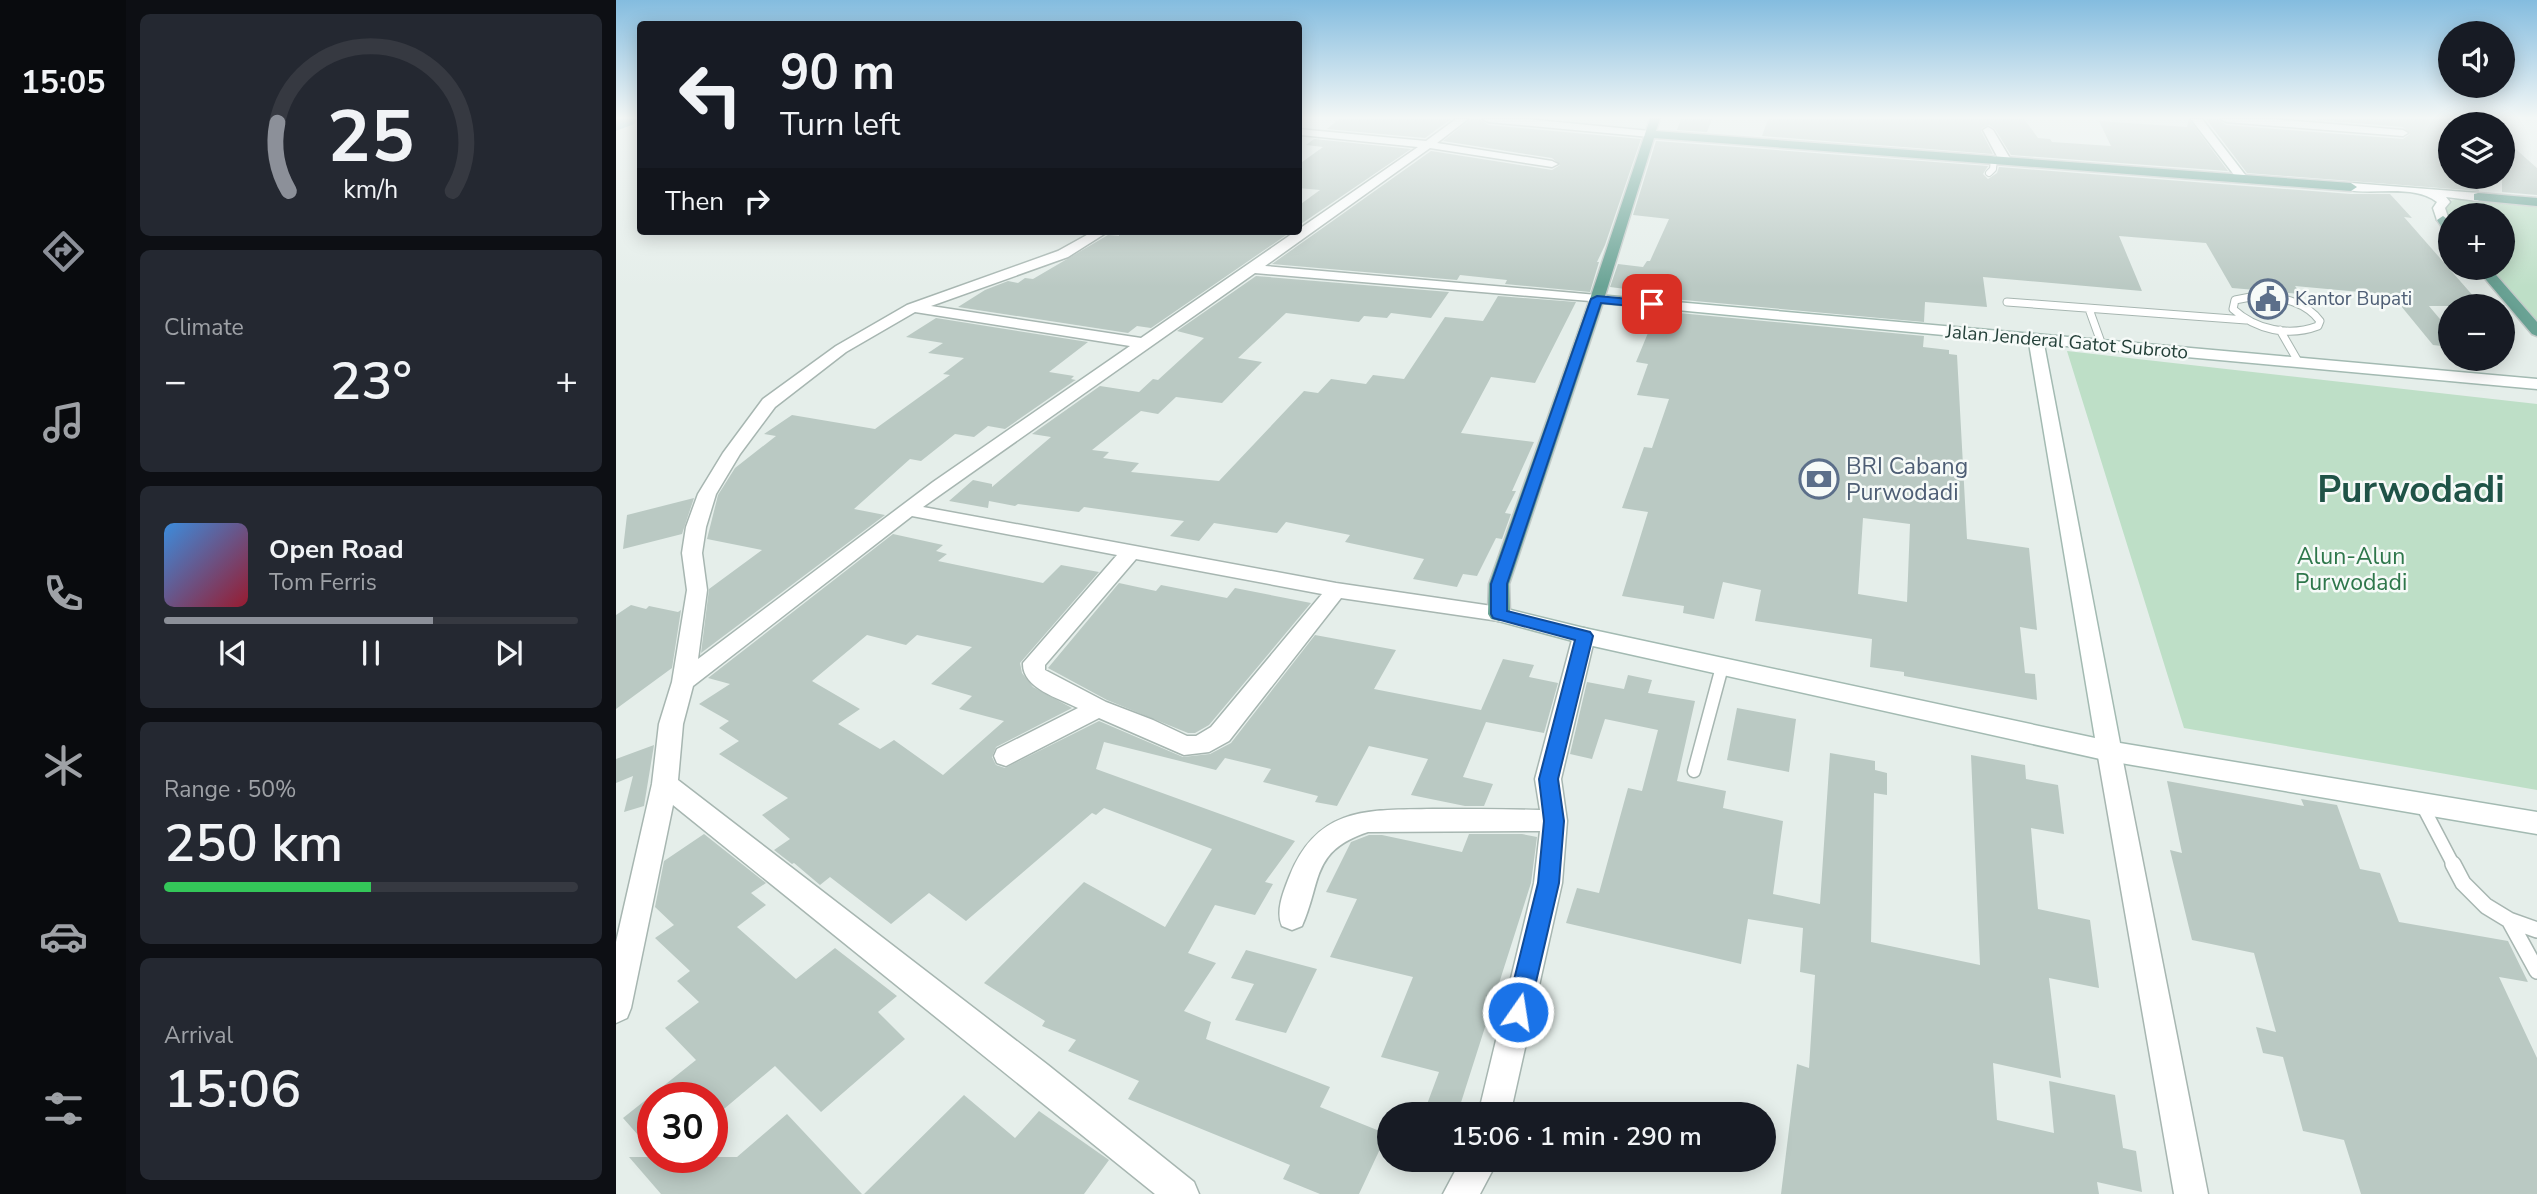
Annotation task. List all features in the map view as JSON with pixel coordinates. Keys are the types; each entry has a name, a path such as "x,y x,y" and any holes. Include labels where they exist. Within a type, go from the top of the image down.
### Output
{"main road":[{"path":"1499,614 1499,584 1637,175"},
{"path":"2200,175 2351,187"},
{"path":"2477,197 2537,202"},
{"path":"2493,280 2537,331"}],"street":[{"path":"1302,234 1387,175"},
{"path":"2239,175 2242,178"},
{"path":"2351,187 2413,195 2477,197"},
{"path":"2413,195 2425,204 2438,203"},
{"path":"2413,195 2438,218"},
{"path":"2443,203 2477,197"},
{"path":"1302,221 1318,223"},
{"path":"616,1008 665,784 671,724 683,682 697,590 692,553 696,527 707,494 732,453 769,403 841,349 912,308 1063,254 1096,235"},
{"path":"683,682 937,485 1301,235"},
{"name":"Jalan Jenderal Gatot Subroto","path":"1254,269 2537,383"},
{"path":"912,308 1141,343"},
{"path":"2036,340 2191,1194"},
{"path":"908,510 1336,590 1499,614 1584,636 2109,751 2537,823"},
{"path":"1131,552 1034,663 1034,672 1038,677 1098,708 1145,726 1184,746 1200,745 1220,734 1336,590"},
{"path":"1497,1102 1548,883 1554,821 1548,779 1584,636"},
{"path":"1006,756 1098,708"},
{"path":"665,784 1037,1076 1182,1194"},
{"path":"1292,917 1299,882 1315,853 1334,833 1349,826 1368,821 1554,821"},
{"path":"1460,1194 1474,1172"}],"lane":[{"path":"2007,302 2246,320 2280,330 2311,330 2318,326 2320,321 2309,309 2298,304 2261,295 2235,300 2233,309 2246,320"},
{"path":"2089,309 2102,345"},
{"path":"2280,330 2299,363"},
{"path":"1695,771 1723,667"},
{"path":"2421,803 2463,883 2486,906 2509,920 2537,930"},
{"path":"2509,920 2537,971"}],"green space":[{"path":"2464,198 2537,202 2537,331 2515,305 2515,294 2505,294 2493,280 2515,280 2515,203 2444,202"},
{"name":"Alun-Alun Purwodadi","path":"2067,351 2537,404 2537,790 2184,728"}],"building":[{"path":"1302,175 1373,175 1302,223 1302,203 1320,190 1302,188"},
{"path":"1398,175 1629,175 1597,262 1590,292 1505,284 1507,280 1460,275 1457,280 1272,264"},
{"path":"1646,175 1984,175 1988,179 1994,175 2100,175 2351,194 2390,194 2412,218 2404,217 2438,256 2438,280 2459,280 2471,294 2438,294 2438,306 2429,306 2438,317 2438,346 2433,345 2392,295 2295,286 2301,294 2232,288 2206,243 2119,236 2142,291 1983,277 1987,307 1925,302 1924,322 1662,298 1664,294 1610,287 1618,264 1643,267 1650,261 1669,219 1633,215"},
{"path":"2269,175 2438,175 2438,188"},
{"path":"2515,175 2537,175 2537,195 2502,192 2502,189 2515,189"},
{"path":"1108,235 1286,235 1151,328 1137,326 1128,333 958,307 985,290 1008,281 1018,283 1025,278 1033,279"},
{"path":"1256,276 1449,292 1431,318 1391,313 1387,318 1364,316 1359,322 1286,313 1238,358 1262,362 1222,403 1176,397 1158,414 1141,411 1092,450 1109,452 1103,458 1139,463 1131,472 1219,481 1304,391 1318,393 1331,379 1366,384 1373,375 1404,379 1445,317 1483,321 1498,296 1576,302 1535,383 1491,377 1461,433 1534,442 1512,491 1516,491 1505,513 1511,514 1502,539 1496,538 1477,576 1463,574 1457,587 1413,579 1424,559 1345,542 1350,535 1286,522 1277,533 1214,523 1199,541 1170,536 1184,521 1084,507 1079,512 989,501 988,508 949,501 973,480 992,484 992,487 1051,437 1032,434 1100,386 1139,392 1153,379 1158,380 1204,338 1177,331"},
{"path":"1657,311 1924,336 1923,347 1949,350 1949,354 1957,355 1967,539 2029,548 2037,630 2020,627 2025,673 2035,674 2037,700 1904,676 1904,672 1870,667 1872,639 1755,621 1761,590 1723,582 1714,619 1683,613 1684,606 1622,596 1648,512 1622,508 1644,447 1652,448 1669,399 1637,395 1648,364 1636,362","holes":["1863,518 1910,524 1907,602 1858,594"]},
{"path":"936,318 1088,342 1049,372 1074,376 1071,379 1076,380 1005,429 988,426 974,437 955,434 921,461 910,459 854,509 885,515 701,653 709,589 762,550 707,539 718,495 735,468 776,436 764,434 792,415 875,429 950,375 943,374 964,358 928,353 943,343 906,337"},
{"path":"694,498 682,534 623,549 627,515"},
{"path":"893,534 943,545 936,551 947,554 938,561 1043,583 1061,565 1099,572 1020,663 1022,673 1033,687 1072,708 996,747 992,757 996,765 1005,768 1099,721 1183,757 1210,754 1231,743 1315,635 1396,650 1374,689 1481,710 1503,659 1534,665 1529,677 1558,683 1544,733 1486,722 1463,777 1493,784 1484,806 1465,806 1411,795 1428,759 1369,746 1337,806 1315,802 1318,796 1263,782 1271,769 1225,758 1216,770 1104,742 1096,769 1295,841 1265,882 1273,884 1255,915 1215,905 1188,953 1216,963 1184,1011 1211,1022 1206,1039 1330,1087 1320,1107 1377,1130 1377,1155 1359,1194 1320,1194 1283,1179 1290,1165 1128,1099 1139,1081 1068,1051 1076,1040 1042,1026 1045,1021 984,983 1084,882 1165,927 1212,849 1104,808 1096,815 1092,813 966,921 929,893 891,924 830,877 820,885 774,850 790,839 762,815 788,798 719,754 739,741 719,728 729,721 699,704 730,684 708,678","holes":["867,635 906,645 917,635 972,647 931,684 972,696 959,709 1004,721 943,775 894,740 880,749 838,724 860,709 812,681"]},
{"path":"1119,583 1156,591 1161,585 1227,598 1235,588 1311,603 1209,725 1195,733 1188,733 1107,700 1048,668"},
{"path":"631,605 646,609 649,606 678,612 681,610 672,668 616,709 616,615"},
{"path":"1628,675 1652,680 1648,693 1695,701 1677,781 1726,791 1723,808 1783,821 1773,894 1820,904 1830,753 1875,761 1875,770 1887,773 1887,795 1874,793 1871,942 1980,965 1971,755 2025,765 2026,779 2058,785 2064,834 2031,828 2038,909 2090,920 2099,988 2049,978 2061,1078 1993,1063 1997,1120 2054,1133 2049,1081 2115,1095 2123,1148 2136,1151 2142,1192 2097,1182 2099,1194 1781,1194 1797,1064 1809,1068 1815,975 1800,972 1803,928 1748,919 1741,964 1566,923 1577,888 1599,893 1628,788 1642,791 1658,730 1605,719 1592,759 1570,754 1587,682 1624,689"},
{"path":"1737,708 1796,719 1789,772 1727,760"},
{"path":"654,745 644,806 624,812 633,776 616,783 616,759"},
{"path":"2167,781 2304,806 2301,799 2337,805 2360,869 2380,873 2399,922 2508,941 2528,982 2499,977 2537,1058 2537,1194 2361,1194 2344,1140 2303,1131 2283,1057 2263,1053 2256,1027 2276,1032 2254,953 2192,940 2170,850 2182,853"},
{"path":"704,834 766,883 751,893 766,905 737,927 796,979 835,948 897,996 878,1012 905,1039 821,1112 775,1066 728,1106 728,1082 668,1082 696,1060 665,1028 699,1002 677,981 690,971 655,938 674,925 655,907 664,861"},
{"path":"1469,834 1522,834 1537,837 1531,883 1461,1102 1428,1102 1439,1072 1381,1057 1413,977 1330,957 1357,899 1326,892 1351,842 1369,835 1382,835 1462,852"},
{"path":"1246,950 1317,969 1286,1033 1235,1020 1254,984 1231,978"},
{"path":"964,1095 1015,1138 1039,1111 1109,1160 1084,1194 864,1194"},
{"path":"637,1107 637,1134 623,1118"},
{"path":"787,1114 862,1194 661,1194 643,1173 728,1173 728,1157 737,1157"},
{"path":"629,1157 637,1157 637,1166"}],"place":[{"name":"Kantor Bupati","path":"2268,299"},
{"name":"BRI Cabang Purwodadi","path":"1819,479"}],"district":[{"name":"Purwodadi","path":"2411,490"}],"route":[{"path":"1518,1012 1548,883 1554,821 1548,779 1584,636 1499,614 1499,584 1597,299 1652,304"}]}
